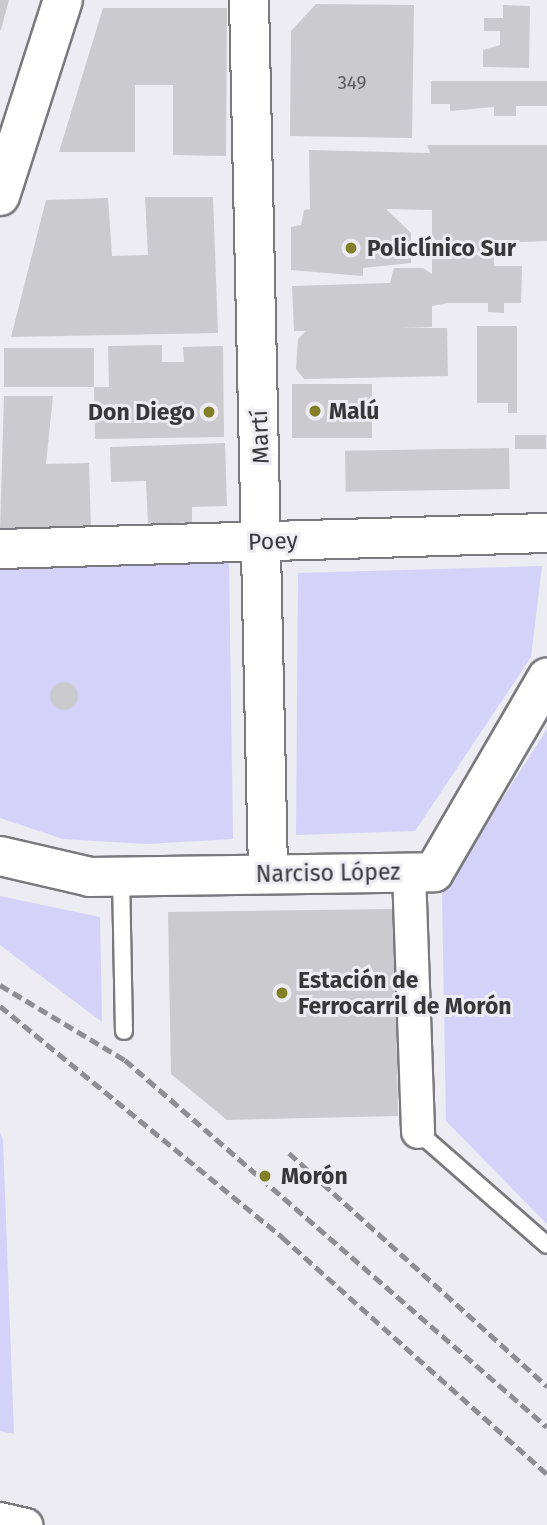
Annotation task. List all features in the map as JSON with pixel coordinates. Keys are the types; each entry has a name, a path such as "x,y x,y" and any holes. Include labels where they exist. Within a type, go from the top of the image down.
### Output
{"street":[{"path":"0,196 6,152 63,0"},
{"name":"Martí","path":"249,0 263,541 268,873"},
{"name":"Poey","path":"0,549 547,533"},
{"name":"Narciso López","path":"0,856 90,877 434,872 547,678"},
{"path":"409,872 418,1132"},
{"path":"0,1519 26,1525"}],"lane":[{"path":"121,876 124,1031"},
{"path":"418,1132 547,1245"}],"shaded area":[{"path":"229,561 233,839 147,844 63,839 0,818 0,570"},
{"path":"542,566 531,657 415,831 296,835 298,573"},
{"path":"547,729 547,1224 446,1121 442,894"},
{"path":"0,896 100,917 102,1022 0,945"},
{"path":"0,1132 3,1140 14,1434 0,1431"}],"building":[{"path":"0,0 9,0 1,30 0,30"},
{"path":"316,4 414,5 412,138 290,136 291,31"},
{"path":"503,5 530,6 529,68 483,67 483,50 500,45 500,31 484,31 484,18 503,18"},
{"path":"103,8 227,8 226,156 173,155 173,85 135,85 135,152 59,152"},
{"path":"431,81 547,81 547,106 516,106 516,116 494,116 494,107 450,111 450,104 431,104"},
{"path":"427,145 547,145 547,241 494,243 494,266 522,266 521,303 504,303 504,313 488,312 488,303 448,303 432,306 432,327 400,328 447,328 448,376 304,379 296,369 298,339 306,331 294,331 292,286 390,283 394,268 423,268 432,274 432,210 386,209 411,233 411,263 363,268 363,276 291,270 291,227 301,225 304,210 310,209 309,150 430,153"},
{"path":"145,197 213,197 218,333 11,337 46,200 108,198 112,256 148,255"},
{"path":"477,326 517,326 517,413 508,413 508,403 477,403"},
{"path":"162,345 162,362 184,362 183,347 223,346 224,437 95,439 94,387 109,387 108,346"},
{"path":"4,348 94,348 94,387 4,387"},
{"path":"292,384 372,384 372,438 292,438"},
{"path":"4,396 53,396 46,464 89,463 91,528 0,531"},
{"path":"515,435 546,435 546,449 515,449"},
{"path":"225,443 227,506 192,507 192,522 148,524 146,481 111,482 110,447"},
{"path":"509,448 510,489 346,492 345,451"},
{"path":"64,682 74,686 78,696 74,706 64,710 54,706 50,696 54,686"},
{"name":"Estación de Ferrocarril de Morón","path":"394,909 398,1116 227,1120 171,1074 168,912"}],"railway":[{"path":"0,985 125,1060 547,1427"},
{"path":"0,1006 282,1237 547,1474"},
{"path":"289,1153 547,1386"}],"place":[{"name":"Policlínico Sur","path":"351,248"},
{"name":"Malú","path":"315,411"},
{"name":"Don Diego","path":"209,412"},
{"name":"Estación de Ferrocarril de Morón","path":"282,993"},
{"name":"Morón","path":"265,1176"}]}
